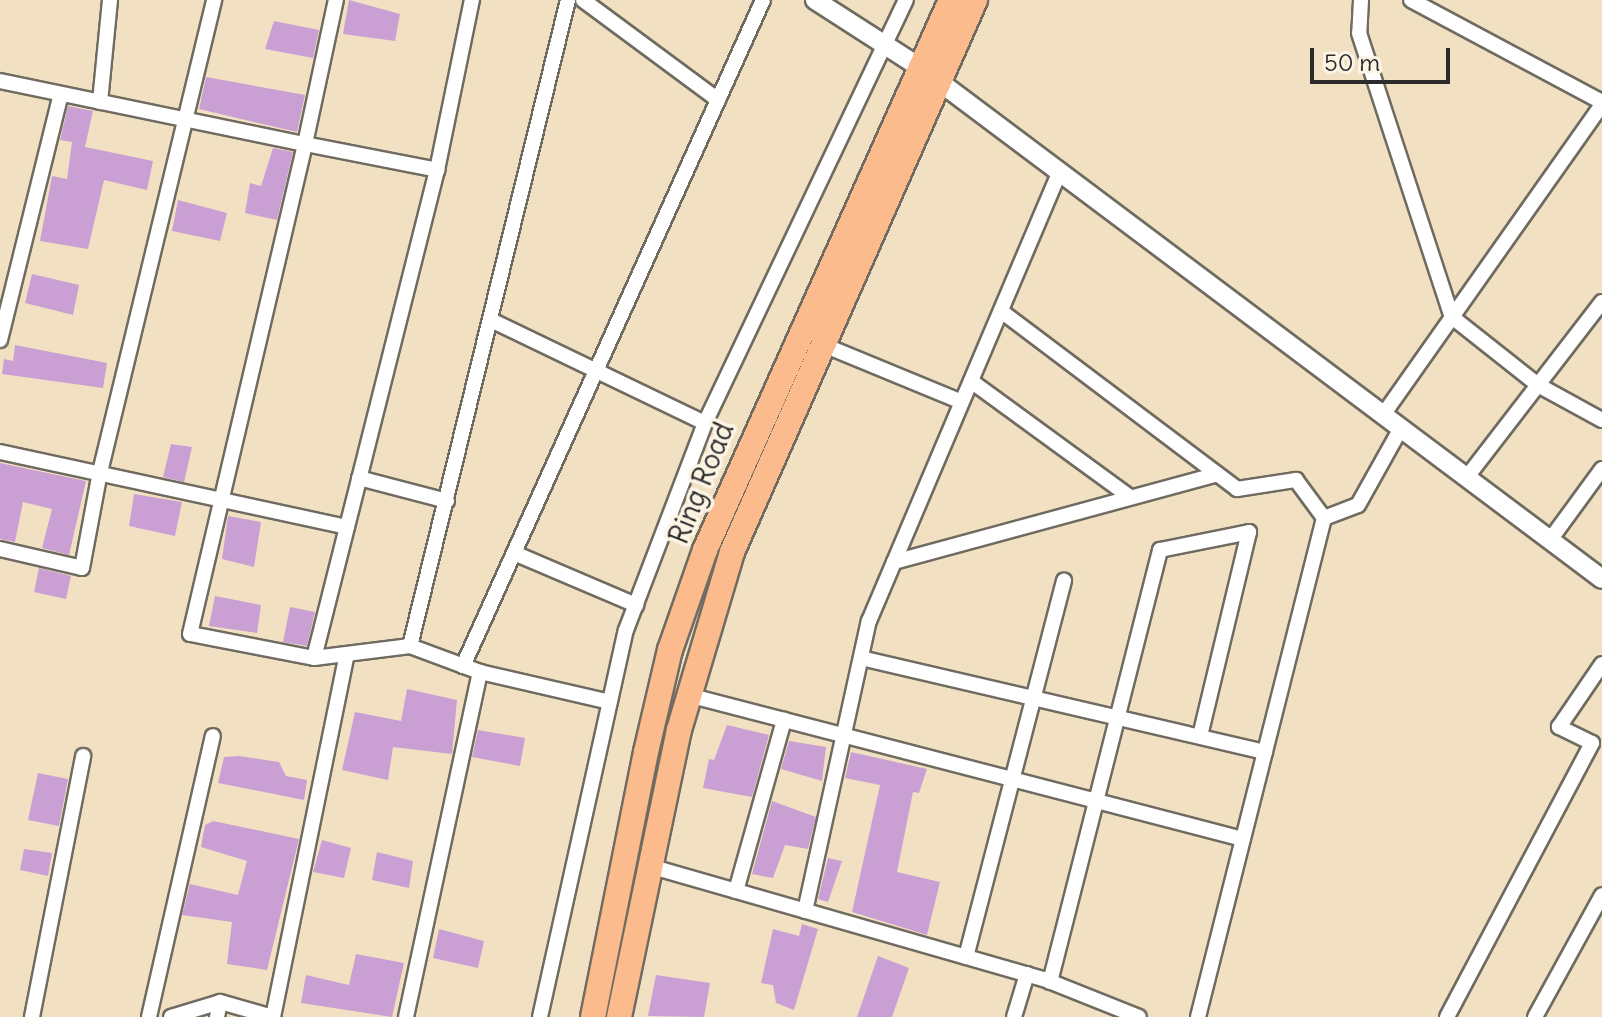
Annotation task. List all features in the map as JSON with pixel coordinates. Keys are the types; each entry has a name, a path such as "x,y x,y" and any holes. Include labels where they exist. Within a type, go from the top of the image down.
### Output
{"highway":[{"name":"Ring Road","path":"619,1017 688,695 732,552 821,344 930,74 951,0"},
{"name":"Ring Road","path":"593,1017 646,752 690,593 752,437 930,74 975,0"}],"street":[{"path":"100,102 110,0"},
{"path":"0,549 82,568 100,472 188,120 214,0"},
{"path":"336,0 190,634 314,658 410,646 480,672 610,702"},
{"path":"314,658 437,170 472,0"},
{"path":"410,646 493,321 568,0"},
{"path":"583,0 718,100"},
{"path":"463,666 763,0"},
{"path":"815,0 930,74 1602,579"},
{"path":"540,1017 610,702 636,605 705,423 906,0"},
{"path":"1361,0 1359,33 1452,317 1538,385 1602,420"},
{"path":"1383,415 1602,104 1411,0"},
{"path":"0,81 437,170"},
{"path":"0,340 61,94"},
{"path":"805,911 869,621 1060,172"},
{"path":"1467,477 1602,302"},
{"path":"1001,311 1237,489 1296,480 1324,518"},
{"path":"493,321 705,423"},
{"path":"821,344 962,402"},
{"path":"971,381 1130,497"},
{"path":"1324,518 1358,505 1401,428"},
{"path":"0,452 347,527"},
{"path":"1550,540 1602,469"},
{"path":"894,562 1217,474"},
{"path":"359,478 447,501"},
{"path":"1198,1017 1324,518"},
{"path":"1050,982 1160,550 1249,532 1200,736"},
{"path":"514,553 636,605"},
{"path":"966,957 1064,581"},
{"path":"171,1017 219,1010 273,1017 347,654"},
{"path":"861,658 1265,752"},
{"path":"1447,1017 1592,743 1559,727 1602,664"},
{"path":"406,1017 480,672"},
{"path":"688,695 1243,839"},
{"path":"736,891 784,720"},
{"path":"149,1017 213,736"},
{"path":"32,1017 83,756"},
{"path":"649,866 1027,974 1139,1017"},
{"path":"1535,1017 1602,895"},
{"path":"1014,1017 1027,974"}],"building":[{"path":"349,0 400,14 395,41 343,34"},
{"path":"274,21 319,30 313,58 265,49"},
{"path":"206,77 305,95 297,132 199,109"},
{"path":"68,106 93,111 85,147 153,161 147,190 104,180 88,249 40,241 52,176 67,179 72,142 60,140"},
{"path":"273,148 293,152 277,220 245,213 250,183 261,186"},
{"path":"178,200 227,213 220,241 172,231"},
{"path":"32,274 79,285 73,315 25,303"},
{"path":"15,345 107,363 103,388 2,374 4,359 13,361"},
{"path":"171,444 192,447 184,482 163,477"},
{"path":"0,463 86,481 69,555 42,548 52,509 23,502 15,542 0,539"},
{"path":"134,494 182,502 175,536 129,526"},
{"path":"228,516 261,522 254,567 222,559"},
{"path":"39,568 71,576 66,599 34,592"},
{"path":"215,596 261,605 257,633 209,626"},
{"path":"290,607 315,612 307,646 283,642"},
{"path":"407,689 457,700 452,754 393,747 388,780 342,770 355,712 401,721"},
{"path":"727,725 769,735 752,797 703,788 709,759 714,760"},
{"path":"478,730 525,738 520,766 472,757"},
{"path":"789,741 826,747 822,781 781,769"},
{"path":"851,752 927,769 919,793 913,792 897,872 940,882 927,935 852,912 880,785 845,778"},
{"path":"224,757 279,762 286,776 307,780 304,800 218,783"},
{"path":"38,773 68,779 59,826 28,820"},
{"path":"772,801 816,817 808,849 785,845 773,878 752,874"},
{"path":"213,821 299,839 267,970 227,964 232,922 182,915 190,884 238,895 247,861 201,847 205,825"},
{"path":"322,840 351,848 344,878 313,872"},
{"path":"24,849 52,853 48,876 20,870"},
{"path":"377,852 413,861 409,888 372,880"},
{"path":"828,858 842,861 828,902 818,899"},
{"path":"802,924 818,929 794,1010 776,1003 773,985 761,983 773,929 799,936"},
{"path":"439,929 484,941 478,968 433,958"},
{"path":"356,954 404,963 392,1017 301,1003 306,975 349,985"},
{"path":"878,956 909,968 892,1017 857,1017"},
{"path":"656,975 710,983 704,1017 648,1016"}]}
